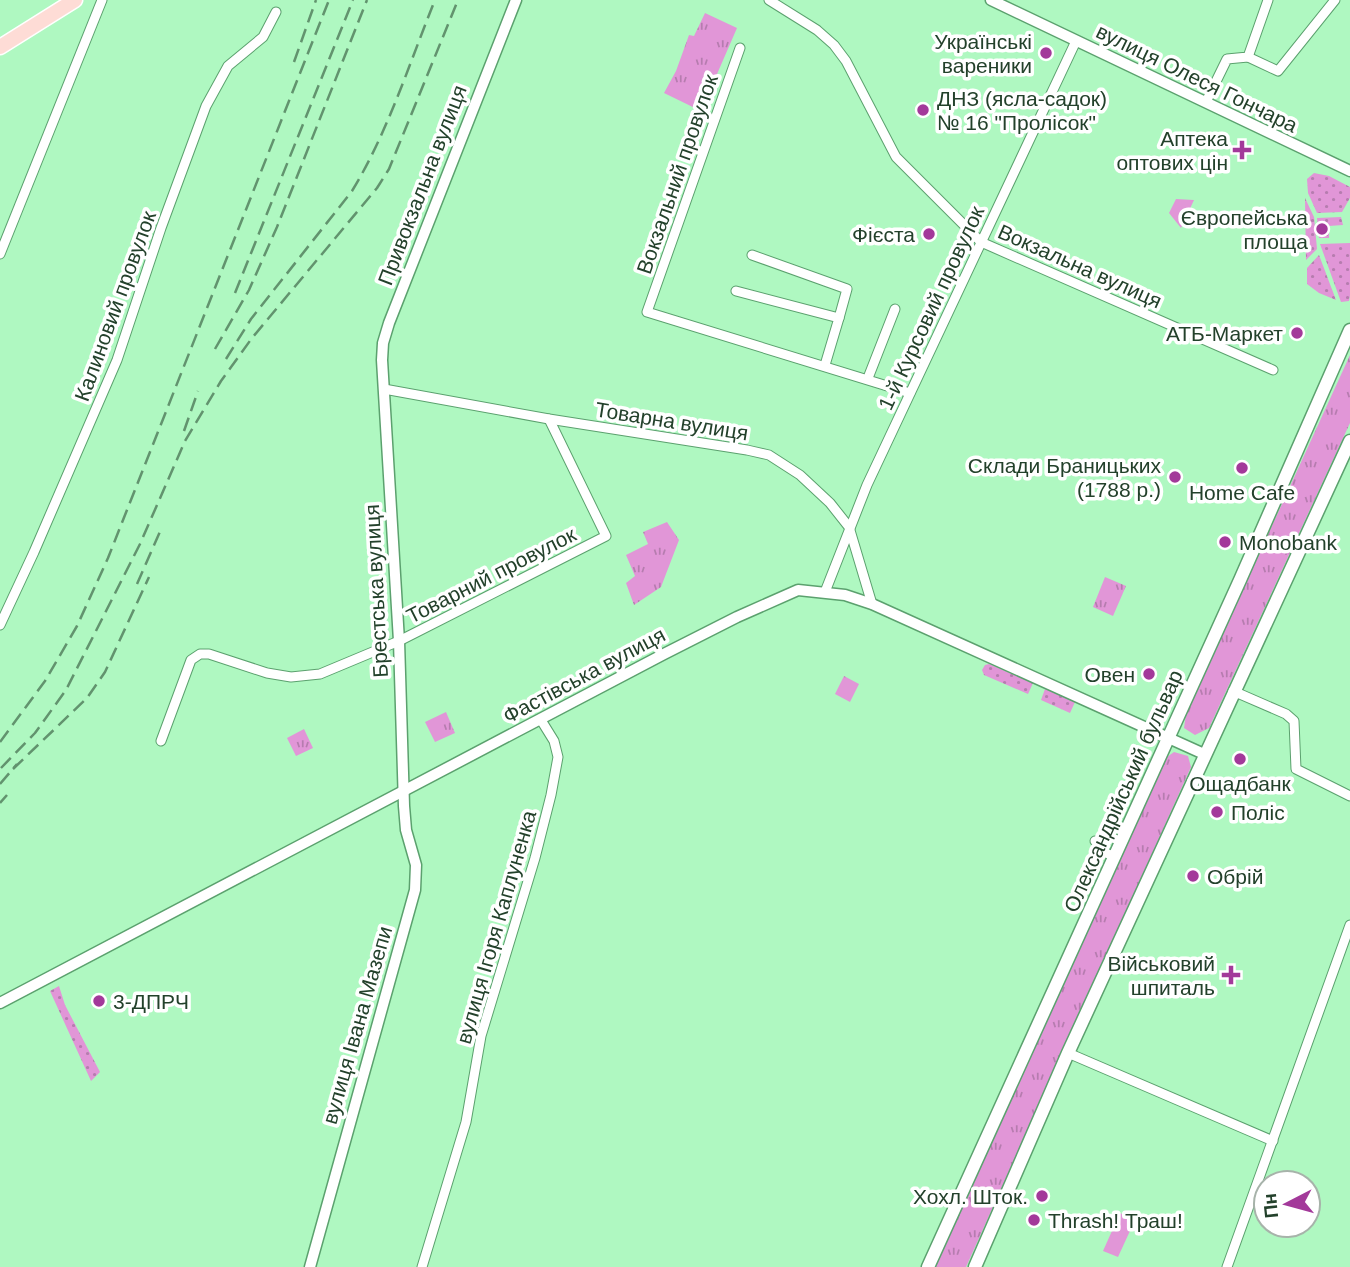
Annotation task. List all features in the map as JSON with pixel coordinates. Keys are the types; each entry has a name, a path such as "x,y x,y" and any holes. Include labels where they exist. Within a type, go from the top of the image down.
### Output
{"main road":[{"path":"0,47 56,5 75,0"},
{"name":"Олександрійський бульвар","path":"928,1267 1115,857 1350,330"},
{"path":"975,1267 1068,1053 1350,440"}],"street":[{"path":"0,254 102,0"},
{"name":"Привокзальна вулиця","path":"384,388 383,343 389,323 516,0"},
{"name":"Вокзальна вулиця","path":"769,0 817,30 834,45 846,61 896,157 981,242 1273,370"},
{"name":"вулиця Олеся Гончара","path":"991,0 1350,171"},
{"path":"1248,57 1268,0"},
{"path":"1206,102 1227,59 1248,57 1278,71 1335,0"},
{"name":"Калиновий провулок","path":"0,625 117,360 161,228 206,106 228,66 262,37 276,12"},
{"name":"1-й Курсовий провулок","path":"825,592 849,527 1076,41"},
{"name":"Вокзальний провулок","path":"740,48 647,312 825,365"},
{"path":"752,255 847,289 825,365 911,393"},
{"path":"736,291 839,318"},
{"path":"868,378 895,309"},
{"name":"Товарна вулиця","path":"384,388 769,456 800,475 830,503 849,527 873,604"},
{"name":"Брестська вулиця","path":"384,388 399,641 404,790"},
{"name":"Товарний провулок","path":"161,741 191,660 200,654 209,654 267,673 291,677 320,674 399,641 606,536 549,419"},
{"name":"Фастівська вулиця","path":"0,1003 664,653 798,590 845,595 873,604 1204,754"},
{"path":"1233,691 1286,714 1294,721 1296,769 1350,796"},
{"name":"вулиця Ігоря Каплуненка","path":"422,1267 466,1122 481,1036 535,858 551,795 558,757 554,741 541,720"},
{"name":"вулиця Івана Мазепи","path":"310,1267 415,890 416,865 406,830 404,790"},
{"path":"1095,841 1104,852 1115,857"},
{"path":"1227,1267 1350,925"},
{"path":"1068,1053 1273,1141"}],"green space":[{"path":"705,13 737,28 701,111 664,93 676,71 689,35 694,36"},
{"path":"1314,173 1329,176 1350,187 1350,198 1342,212 1317,213 1308,193 1307,179"},
{"path":"1305,198 1314,217 1317,249 1306,260"},
{"path":"1176,199 1194,200 1181,228 1169,213"},
{"path":"1341,217 1343,225 1329,226 1329,238 1319,238 1317,218"},
{"path":"1350,243 1350,296 1349,301 1341,302 1320,244"},
{"path":"1319,255 1336,300 1307,284 1307,268"},
{"path":"1350,355 1350,423 1209,728 1195,735 1184,728 1186,714"},
{"path":"667,522 679,540 661,587 634,605 626,583 635,576 626,555 648,544 643,532"},
{"path":"1105,577 1126,586 1113,616 1093,607"},
{"path":"989,664 1033,683 1028,694 984,675 982,670"},
{"path":"844,676 859,684 850,702 835,694"},
{"path":"1045,689 1075,702 1070,713 1041,700"},
{"path":"446,712 455,733 435,742 425,722"},
{"path":"304,729 313,748 296,756 287,738"},
{"path":"1174,752 1188,756 1191,767 966,1267 934,1267 1167,757"},
{"path":"59,986 65,1005 100,1072 91,1081 50,991"},
{"path":"1120,1213 1135,1220 1118,1257 1103,1251"}],"railway":[{"path":"294,62 316,0"},
{"path":"0,742 45,681 77,626 108,558 329,0"},
{"path":"235,293 353,0"},
{"path":"215,349 249,290 277,227 367,0"},
{"path":"226,359 251,319 352,191 387,122 435,0"},
{"path":"1,768 35,733 66,690 140,544 185,441 221,381 252,338 377,188 389,169 458,0"},
{"path":"184,431 198,391"},
{"path":"137,584 162,527"},
{"path":"13,769 87,698 105,672 149,577"},
{"path":"0,784 17,764"},
{"path":"0,803 7,795"}],"place":[{"name":"Українські вареники","path":"1046,53"},
{"name":"ДНЗ (ясла-садок) № 16 \"Пролісок\"","path":"923,110"},
{"name":"Аптека оптових цін","path":"1242,150"},
{"name":"Європейська площа","path":"1322,229"},
{"name":"Фієста","path":"929,234"},
{"name":"АТБ-Маркет","path":"1297,333"},
{"name":"Home Cafe","path":"1242,468"},
{"name":"Склади Браницьких (1788 р.)","path":"1175,477"},
{"name":"Monobank","path":"1225,542"},
{"name":"Овен","path":"1149,674"},
{"name":"Ощадбанк","path":"1240,759"},
{"name":"Поліс","path":"1217,812"},
{"name":"Обрій","path":"1193,876"},
{"name":"Військовий шпиталь","path":"1231,975"},
{"name":"3-ДПРЧ","path":"99,1001"},
{"name":"Хохл. Шток.","path":"1042,1196"},
{"name":"Thrash! Траш!","path":"1034,1220"}]}
